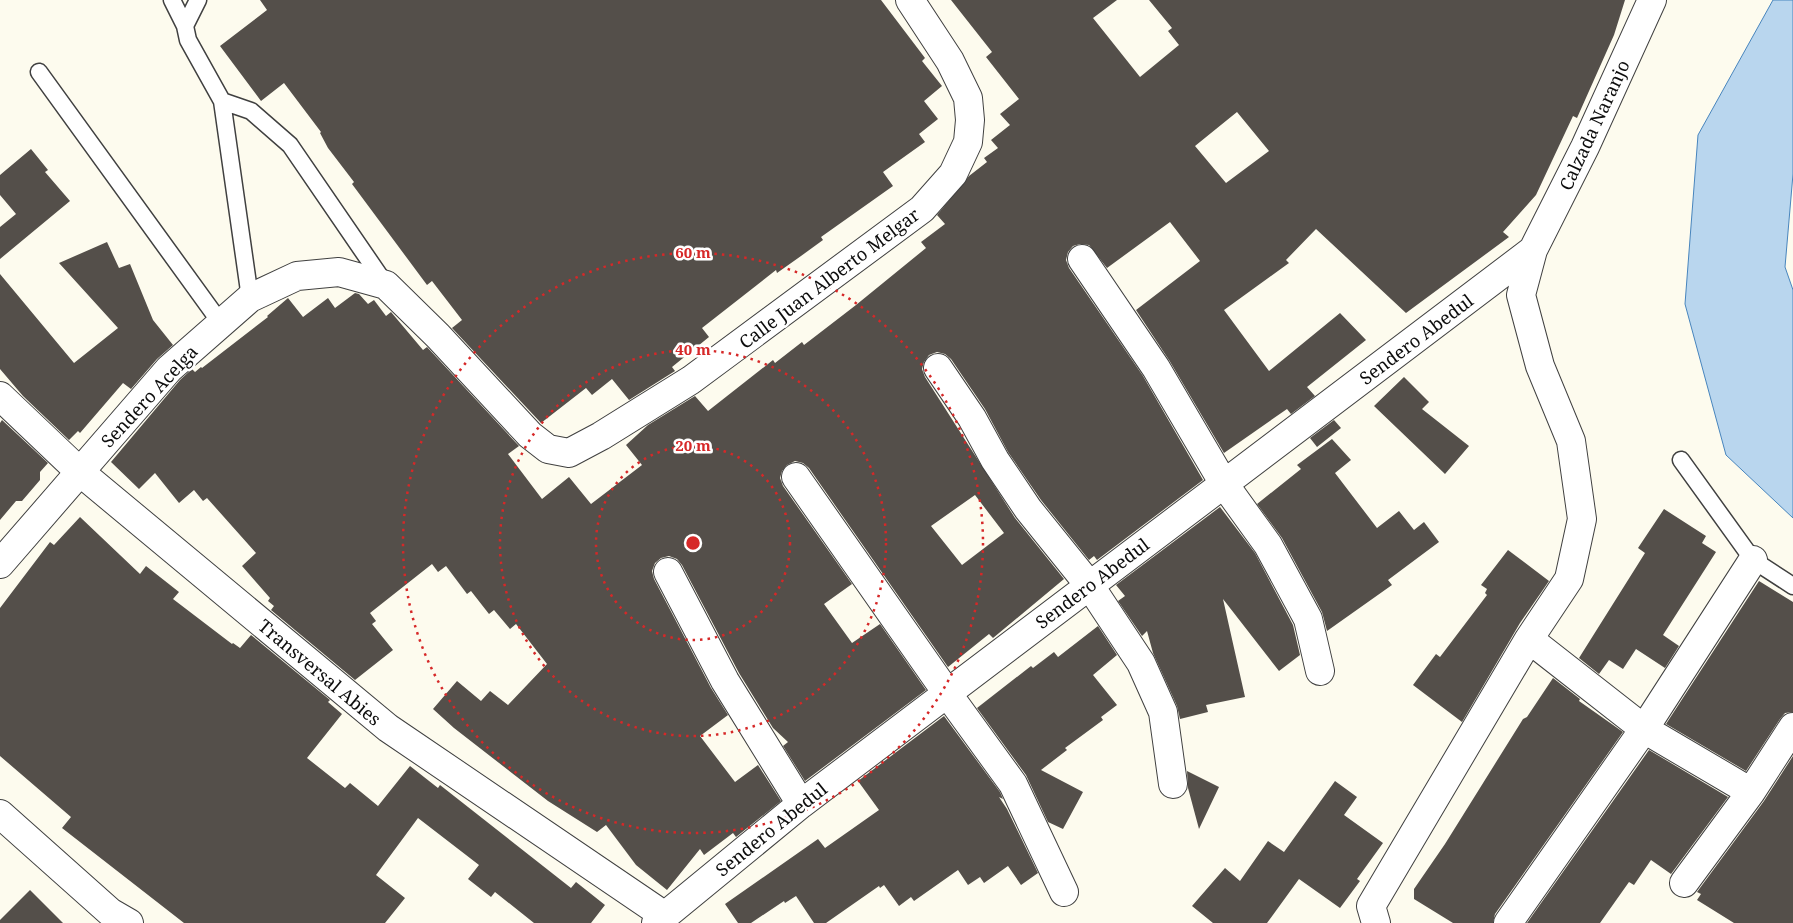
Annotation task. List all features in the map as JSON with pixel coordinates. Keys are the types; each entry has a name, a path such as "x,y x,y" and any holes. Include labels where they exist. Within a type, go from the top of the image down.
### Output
{"street":[{"name":"Calle Juan Alberto Melgar","path":"386,285 438,336 530,435 548,449 569,453 593,440 691,380 747,339 922,209 953,174 968,142 968,98 950,61 910,0"},
{"name":"Calzada Naranjo","path":"1533,250 1585,147 1652,0"},
{"name":"Sendero Abedul","path":"661,919 801,804 1533,250"},
{"path":"1369,917 1529,639 1569,579 1582,519 1571,441 1540,366 1521,295 1533,250"},
{"path":"1082,259 1156,368 1224,484 1268,545 1308,619 1320,671"},
{"name":"Sendero Acelga","path":"0,564 169,369 220,322 250,298 298,276 339,272 386,285"},
{"path":"938,368 972,418 995,460 1028,509 1090,586 1141,663 1163,712 1173,784"},
{"name":"Transversal Abies","path":"0,396 80,472 388,728 661,919"},
{"path":"796,477 1013,784 1064,892"},
{"path":"1508,923 1644,729 1753,560"},
{"path":"668,572 725,681 801,804"},
{"path":"1529,639 1644,729 1751,792"},
{"path":"1684,883 1751,792 1793,727"},
{"path":"0,814 110,912 129,923"}],"lane":[{"path":"172,0 188,40 222,101 250,298"},
{"path":"184,26 198,0"},
{"path":"39,72 220,322"},
{"path":"222,101 251,111 290,145 386,285"},
{"path":"1681,460 1753,560 1793,586"}],"water":[{"path":"1773,0 1793,0 1793,174 1785,267 1793,290 1793,518 1726,455 1685,304 1698,135"}],"building":[{"path":"260,0 881,0 925,58 922,61 942,86 924,101 938,119 919,134 925,142 883,172 893,186 821,237 823,240 801,256 777,273 776,270 702,328 709,337 672,367 675,371 629,400 612,379 592,395 586,388 541,423 452,328 462,320 432,281 427,285 352,184 354,182 328,148 321,132 284,83 261,101 220,46 267,10"},
{"path":"951,0 1117,0 1093,18 1140,77 1179,45 1168,31 1172,28 1149,0 1625,0 1614,35 1577,118 1573,116 1536,195 1503,232 1509,237 1406,313 1316,229 1286,260 1289,263 1224,310 1269,371 1340,313 1366,340 1307,387 1315,396 1291,414 1287,409 1224,453 1169,360 1136,310 1200,261 1170,222 1107,268 1089,245 1080,244 1073,246 1068,252 1066,260 1069,268 1143,376 1203,480 1097,560 1094,556 1089,560 1041,500 1008,452 985,409 951,359 945,354 937,352 929,355 922,369 925,377 1015,518 1064,579 993,638 989,634 948,667 809,468 803,463 795,461 787,465 782,471 780,478 783,486 852,584 824,604 852,643 880,624 926,690 805,781 783,746 788,742 773,728 739,673 682,565 677,559 669,556 661,558 655,563 652,571 654,579 711,688 728,715 700,736 735,782 758,765 781,801 736,837 733,833 704,855 700,849 667,890 636,865 606,825 597,832 548,801 454,728 433,709 457,681 481,701 490,691 508,705 547,664 516,624 510,629 494,610 489,614 471,591 467,594 446,566 438,572 432,564 370,613 376,621 372,624 393,650 355,680 271,610 274,606 268,601 270,598 242,566 256,553 207,498 203,501 194,490 179,503 155,473 139,489 111,462 180,380 192,369 195,372 202,368 268,317 288,298 303,317 328,298 335,308 355,293 359,294 368,304 374,300 386,316 391,312 423,350 427,347 519,446 508,454 542,499 569,477 591,504 642,465 626,445 648,425 695,396 708,411 773,360 775,363 802,342 804,345 926,248 921,242 945,224 937,215 969,176 987,162 984,158 998,148 991,140 1010,125 1000,114 1019,99 986,57 992,52","holes":["1237,112 1269,151 1226,183 1195,146","975,495 1004,533 962,565 931,526"]},
{"path":"31,149 48,170 45,172 70,201 0,259 0,227 16,214 0,195 0,175"},
{"path":"107,242 119,268 130,264 153,320 173,345 157,359 131,389 123,383 80,433 78,431 69,440 23,396 0,369 0,274 74,363 118,328 59,263"},
{"path":"1404,377 1429,402 1422,409 1469,446 1445,474 1374,406"},
{"path":"2,420 48,463 40,472 40,480 22,501 16,501 0,520 0,423"},
{"path":"1334,420 1341,428 1317,447 1310,438"},
{"path":"1332,439 1351,460 1335,473 1377,528 1399,511 1414,530 1424,522 1439,542 1388,580 1392,585 1327,631 1322,612 1282,538 1257,504 1301,469 1297,465"},
{"path":"1220,507 1255,553 1293,625 1300,655 1279,671 1223,599 1245,697 1206,705 1208,712 1180,719 1177,706 1153,653 1147,631 1142,636 1118,601 1125,596 1116,585"},
{"path":"1664,509 1706,536 1702,543 1716,552 1663,635 1679,646 1665,668 1636,649 1623,669 1609,660 1599,674 1579,658 1645,553 1638,548"},
{"path":"80,517 140,574 146,566 179,592 173,599 232,644 240,648 251,635 330,700 328,702 342,714 307,758 345,788 350,783 378,806 410,766 438,788 440,785 571,888 576,882 605,905 591,923 534,923 495,892 491,897 468,879 479,865 418,818 376,875 405,898 385,923 184,923 62,828 71,817 0,756 0,608 50,542 54,545"},
{"path":"1508,550 1549,581 1520,623 1462,722 1413,685 1436,654 1440,657 1487,595 1485,593 1487,589 1481,585"},
{"path":"1759,581 1793,602 1793,712 1785,713 1780,719 1746,771 1666,724"},
{"path":"1098,626 1117,655 1093,675 1117,705 1101,717 1103,720 1065,748 1067,750 1041,770 1083,792 1063,829 1048,822 1026,775 977,708 1031,666 1033,668 1054,652 1058,657"},
{"path":"1553,678 1580,699 1579,701 1623,732 1495,914 1493,923 1453,923 1414,899 1414,889 1445,844 1523,719 1527,717"},
{"path":"944,716 1000,792 1003,799 999,797 1007,809 1038,873 1021,885 1008,866 984,883 980,877 968,885 958,870 914,901 911,897 899,906 884,885 880,888 879,886 826,923 814,923 796,896 785,903 784,901 751,923 738,923 725,904 818,839 825,848 879,810 858,781"},
{"path":"1649,750 1728,797 1671,874 1651,860 1634,885 1629,882 1600,923 1527,923"},
{"path":"1793,756 1793,923 1734,923 1697,900 1701,894 1697,892 1764,801"},
{"path":"1187,771 1219,787 1199,829 1188,788"},
{"path":"1335,781 1357,797 1344,815 1383,843 1357,879 1360,881 1340,908 1299,879 1267,923 1213,923 1192,906 1225,868 1240,881 1268,841 1284,852"},
{"path":"30,890 63,923 0,923 0,920"}]}
